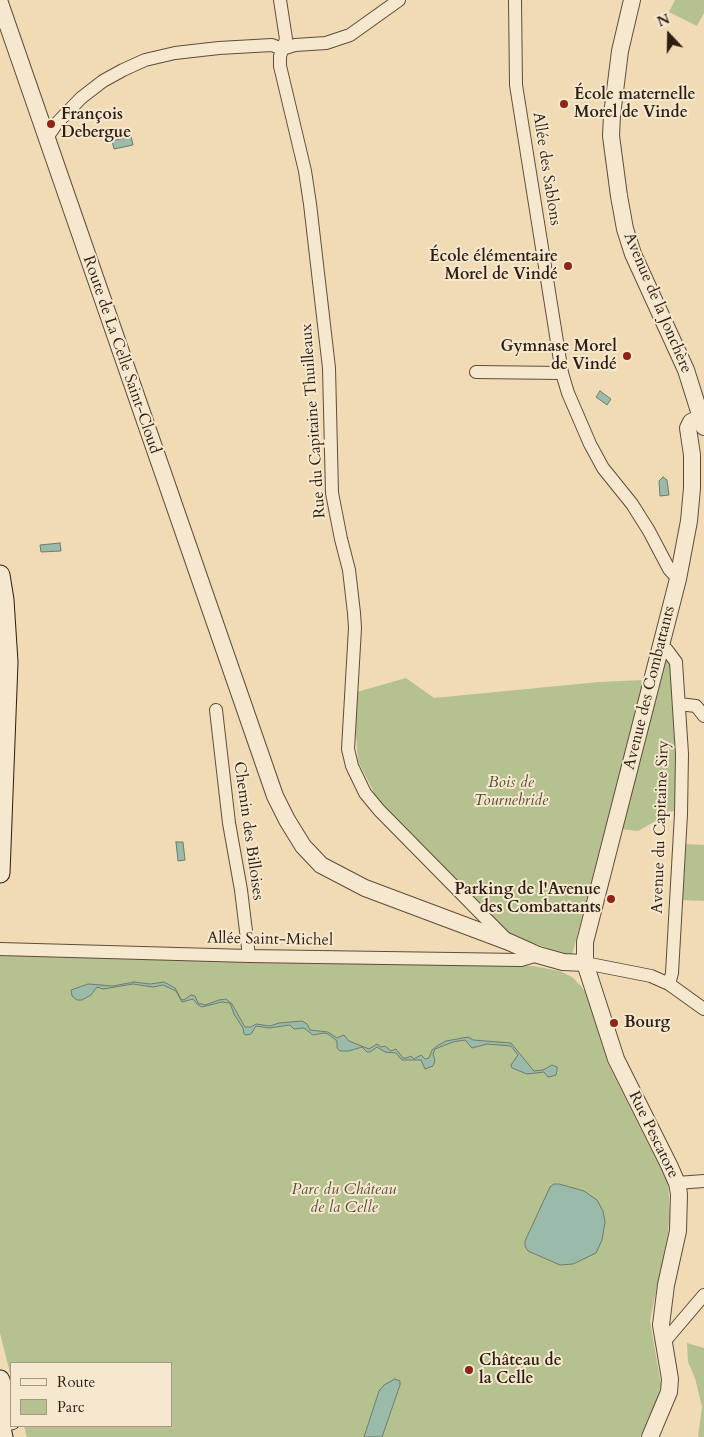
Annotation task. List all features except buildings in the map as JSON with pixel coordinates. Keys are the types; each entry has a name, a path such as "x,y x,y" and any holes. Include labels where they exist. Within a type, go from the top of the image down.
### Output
{"main road":[{"path":"0,575 4,600 8,662 0,873"},
{"path":"0,1380 10,1416"},
{"path":"0,1425 3,1437"}],"street":[{"name":"Rue du Capitaine Thuilleaux","path":"280,0 286,39 282,49 280,66 305,171 329,368 332,493 349,570 354,613 355,628 348,749 352,766 365,793 379,810 509,942"},
{"path":"46,139 57,123 81,98 110,77 145,60 175,53 219,48 272,45 282,49 295,45 326,43 350,35 399,0"},
{"name":"Allée des Sablons","path":"515,0 516,85 562,372 576,414 603,468 632,504 669,569 678,579"},
{"name":"Avenue de la Jonchère","path":"632,0 620,51 612,116 611,136 619,196 625,229 633,254 686,370 703,420"},
{"name":"Route de La Celle Saint-Cloud","path":"0,3 275,796 287,820 303,846 321,865 365,888 509,942 538,955 563,962 586,963"},
{"path":"476,372 562,372"},
{"name":"Avenue des Combattants","path":"586,963 585,942 678,579 689,521 692,488 692,455 688,428 691,422 703,420"},
{"name":"Avenue du Capitaine Siry","path":"660,648 667,650 676,662 682,754 681,814 672,973 669,984"},
{"path":"679,704 696,706 704,716"},
{"name":"Chemin des Billoises","path":"216,710 229,823 241,890 249,956"},
{"name":"Allée Saint-Michel","path":"0,949 249,956 520,960 538,955"},
{"path":"586,963 651,976 669,984 704,1009"},
{"name":"Rue Pescatore","path":"586,963 616,1059 677,1183 679,1194 679,1223 662,1307 661,1325 670,1379 669,1392 650,1437"},
{"path":"677,1183 704,1181"},
{"path":"664,1342 704,1295"}],"green space":[{"path":"675,0 704,0 704,13 697,26 669,12"},
{"path":"660,658 670,661 677,741 677,802 675,810 638,831 620,829"},
{"name":"Bois de Tournebride","path":"406,678 434,698 599,682 644,680 572,955 570,956 511,935 439,864 377,798 358,761 355,721 357,692"},
{"path":"685,844 704,845 704,901 682,900"},
{"name":"Parc du Château de la Celle","path":"14,954 533,966 560,971 572,977 586,993 608,1064 668,1183 670,1212 668,1233 650,1321 661,1385 640,1437 27,1437 24,1427 172,1427 172,1362 10,1362 10,1373 0,1333 0,956"},
{"path":"687,1343 704,1348 704,1437 698,1437 702,1407 695,1378 688,1362"}],"shaded area":[{"path":"131,136 133,145 114,149 112,141"},
{"path":"600,391 611,399 607,405 596,397"},
{"path":"663,477 667,480 669,495 660,496 659,481"},
{"path":"60,543 61,551 41,552 40,545"},
{"path":"176,842 183,842 185,860 178,861"},
{"path":"134,982 150,984 164,982 175,988 181,999 184,1000 191,995 195,996 198,1003 205,1005 226,999 232,1004 245,1027 251,1027 256,1024 270,1026 279,1023 302,1021 307,1024 310,1030 328,1032 337,1038 344,1035 349,1041 369,1049 377,1044 381,1047 385,1046 391,1051 396,1049 403,1058 411,1056 414,1059 421,1055 425,1059 429,1058 432,1050 446,1041 468,1037 473,1040 511,1043 534,1071 543,1070 552,1065 557,1067 556,1075 548,1077 544,1072 527,1074 512,1068 511,1065 518,1055 511,1046 487,1044 472,1048 465,1040 453,1042 435,1049 433,1066 425,1069 421,1060 402,1060 396,1053 385,1052 377,1047 370,1052 367,1052 362,1047 349,1051 340,1051 337,1048 337,1041 328,1034 313,1035 304,1028 294,1029 290,1025 269,1028 256,1026 251,1034 246,1035 230,1003 222,1002 202,1007 193,999 182,1002 176,991 163,985 153,987 133,984 103,989 97,987 91,995 82,1000 77,1000 72,996 71,990 88,984 113,986"},
{"path":"554,1184 584,1191 597,1200 603,1211 605,1222 602,1240 596,1253 573,1264 560,1265 528,1251 525,1246 525,1241 550,1187"},
{"path":"395,1379 400,1381 400,1385 382,1437 364,1437 379,1391 384,1385"}],"place":[{"name":"École maternelle Morel de Vinde","path":"564,104"},
{"name":"François Debergue","path":"51,124"},
{"name":"École élémentaire Morel de Vindé","path":"568,266"},
{"name":"Gymnase Morel de Vindé","path":"627,356"},
{"name":"Parking de l'Avenue des Combattants","path":"611,899"},
{"name":"Bourg","path":"614,1023"},
{"name":"Château de la Celle","path":"469,1370"}]}
